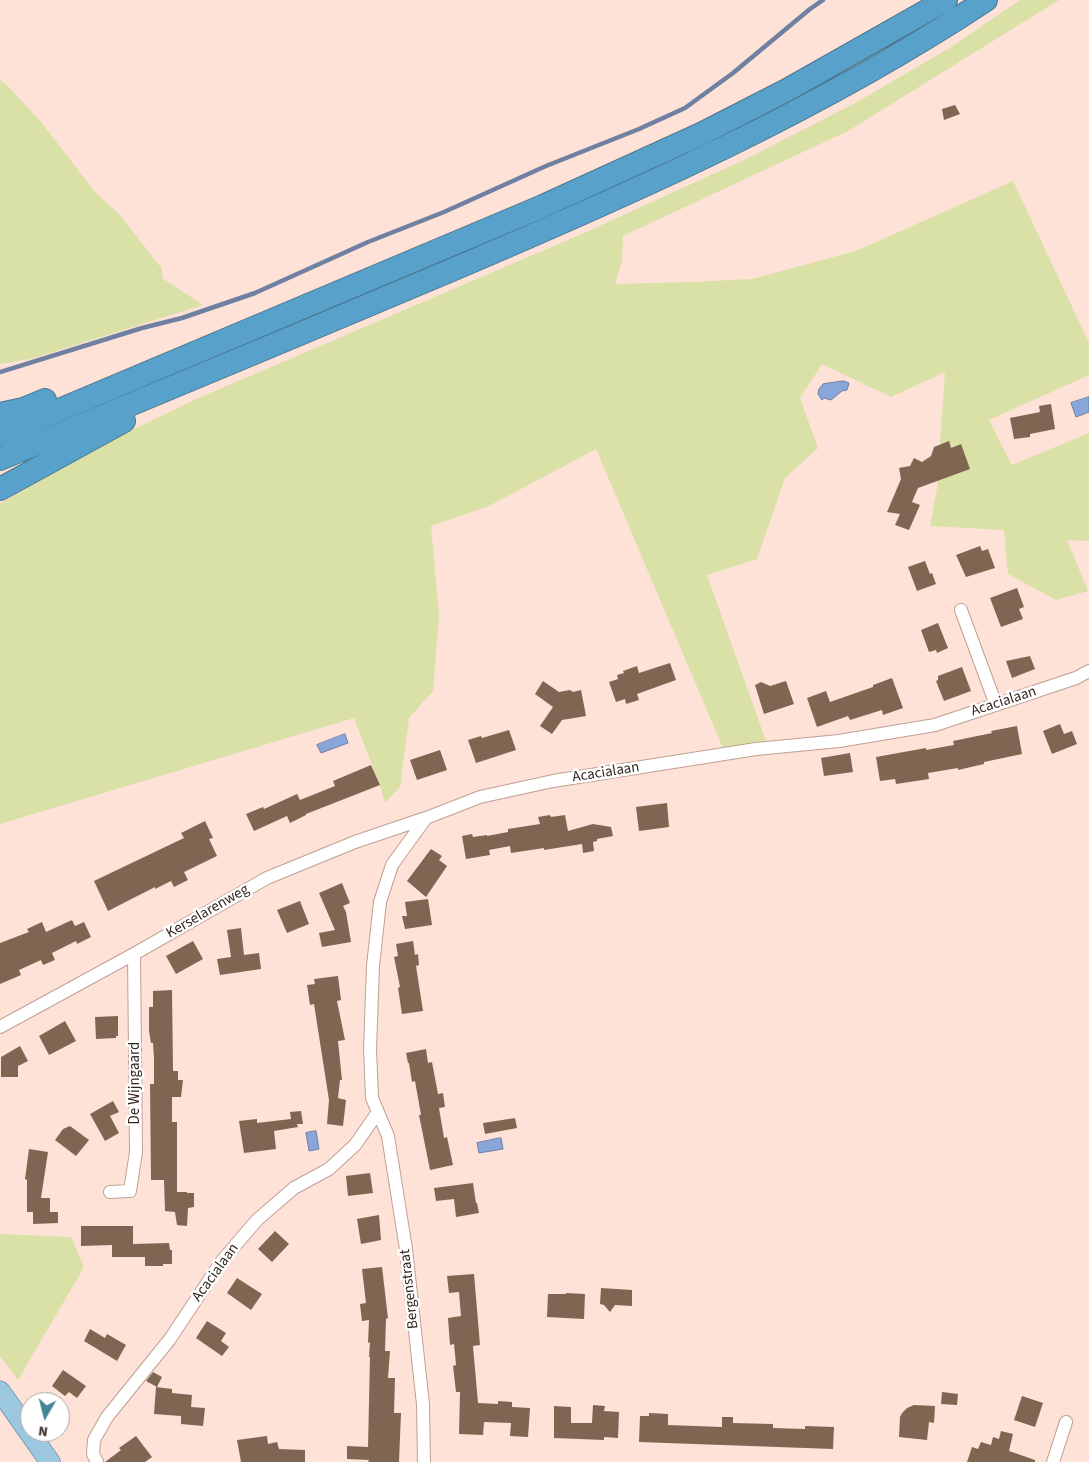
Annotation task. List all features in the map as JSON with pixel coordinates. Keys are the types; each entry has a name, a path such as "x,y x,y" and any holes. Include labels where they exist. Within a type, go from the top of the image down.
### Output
{"highway":[{"path":"0,435 543,206 701,134 796,85 946,0"},
{"path":"0,459 549,228 712,154 792,114 868,72 986,0"},
{"path":"0,414 23,409 136,365 165,366"},
{"path":"0,489 129,418 155,394"}],"main road":[{"path":"5,1397 20,1413"},
{"path":"5,1397 50,1462"},
{"path":"45,1442 61,1462"}],"street":[{"path":"961,610 996,705"},
{"name":"Acacialaan","path":"426,818 480,797 553,781 756,750 839,741 935,724 1076,678 1089,671"},
{"path":"379,1115 372,1098 370,1049 373,966 380,902 392,865 426,818"},
{"name":"Kerselarenweg","path":"0,1027 268,878 355,842 426,818"},
{"name":"De Wijngaard","path":"110,1192 130,1192 136,1152 134,954"},
{"name":"Acacialaan","path":"97,1462 93,1454 94,1440 107,1417 170,1339 221,1262 257,1220 294,1188 329,1169 355,1144 379,1115"},
{"name":"Bergenstraat","path":"379,1115 388,1136 406,1249 423,1404 424,1462"},
{"path":"1053,1462 1066,1422"}],"green space":[{"path":"1020,0 1059,0 848,131 623,236 622,261 615,284 752,279 856,251 1013,181 1089,343 1089,375 989,420 1012,465 1089,433 1089,541 1067,540 1088,591 1056,600 1008,574 1004,530 930,526 937,489 945,372 891,397 822,364 800,398 818,448 785,478 757,559 707,575 766,741 723,748 596,449 489,506 431,526 439,616 433,691 409,718 400,787 385,803 354,718 0,824 0,504 93,449 194,400 584,233 746,159 857,102 951,47"},
{"path":"0,80 9,87 41,122 95,192 120,215 162,269 162,278 203,305 34,358 0,364"},
{"path":"0,1234 71,1237 84,1267 18,1380 0,1356"}],"water":[{"path":"844,381 849,383 847,390 842,391 831,400 824,398 822,400 818,394 823,384"},
{"path":"1089,397 1089,412 1076,417 1071,403"},
{"path":"345,734 348,743 321,753 317,745"},
{"path":"316,1131 319,1149 309,1151 306,1133"},
{"path":"501,1138 503,1149 479,1153 477,1143"}],"building":[{"path":"955,105 960,114 944,120 942,109"},
{"path":"1051,404 1055,429 1030,434 1030,437 1014,439 1010,418 1040,412 1039,406"},
{"path":"949,441 951,448 961,444 970,469 918,488 912,502 920,505 909,530 895,525 900,514 887,512 901,479 899,468 910,466 914,458 922,462 931,456 934,447"},
{"path":"980,546 982,551 988,549 995,568 966,577 956,555"},
{"path":"925,561 936,584 917,591 908,567"},
{"path":"1017,588 1024,607 1019,609 1023,619 1001,627 990,598"},
{"path":"938,623 948,648 937,653 936,650 929,652 921,630"},
{"path":"1030,656 1035,669 1012,678 1006,661"},
{"path":"670,663 676,680 637,694 639,700 626,704 625,699 616,702 609,682 618,679 617,675 637,666 639,673"},
{"path":"962,667 971,691 944,701 936,681 938,676"},
{"path":"892,678 903,708 883,715 882,710 850,720 848,716 817,727 807,698 826,691 830,702 873,687 873,685"},
{"path":"543,681 559,692 581,690 586,716 562,720 552,734 540,726 553,707 535,694"},
{"path":"786,681 794,704 764,714 755,685 761,682 770,686"},
{"path":"1060,724 1064,734 1072,731 1077,744 1052,754 1043,731"},
{"path":"1017,726 1022,754 958,770 958,768 928,773 929,779 896,784 895,779 880,781 876,757 954,745 953,741"},
{"path":"509,730 516,750 476,763 468,740"},
{"path":"440,750 447,770 417,780 410,760"},
{"path":"850,753 853,772 824,776 821,758"},
{"path":"371,765 380,785 306,814 290,823 287,816 254,831 246,814 263,807 264,809 297,794 300,800 335,786 333,781"},
{"path":"667,803 669,827 639,831 636,807"},
{"path":"550,815 551,817 565,815 568,831 593,824 611,827 613,836 597,839 597,841 593,842 594,851 583,853 582,844 511,853 510,846 489,850 490,855 466,859 462,836 472,834 473,837 487,836 508,832 508,829 540,824 538,817"},
{"path":"205,821 213,838 209,839 217,856 184,872 188,880 174,887 171,881 155,889 155,887 108,911 94,881 184,838 181,833"},
{"path":"431,849 442,856 439,860 447,866 426,897 407,881"},
{"path":"342,883 350,903 343,906 346,912 351,942 322,947 319,933 335,930 319,893"},
{"path":"428,899 432,925 405,929 402,916 407,916 405,902"},
{"path":"300,901 309,924 287,933 277,910"},
{"path":"72,920 75,926 84,922 91,937 77,944 76,941 52,953 55,960 43,965 41,960 19,970 21,975 0,984 0,943 29,932 27,929 42,922 46,932"},
{"path":"241,928 244,955 259,953 261,969 220,975 217,959 231,957 227,930"},
{"path":"193,941 203,959 176,974 166,956"},
{"path":"413,941 415,955 418,954 419,965 416,966 423,1011 402,1014 398,988 400,987 394,957 398,956 396,944"},
{"path":"338,976 341,1000 337,1001 345,1040 338,1041 342,1080 340,1080 338,1098 346,1100 343,1126 327,1124 329,1100 314,1004 310,1005 307,985 315,984 314,979"},
{"path":"172,990 173,1071 178,1071 178,1080 183,1080 181,1097 172,1097 172,1122 177,1122 177,1192 194,1193 194,1207 188,1208 187,1226 177,1225 175,1212 165,1211 164,1180 151,1180 150,1084 154,1084 154,1058 153,1043 151,1043 149,1031 149,1007 153,1007 153,991"},
{"path":"118,1016 118,1036 116,1038 96,1039 95,1017"},
{"path":"65,1021 76,1041 49,1055 39,1036"},
{"path":"20,1046 28,1061 18,1066 18,1077 1,1077 1,1057"},
{"path":"426,1049 428,1063 432,1062 438,1094 443,1093 445,1107 439,1108 444,1138 447,1137 453,1165 430,1170 419,1115 421,1115 415,1081 412,1082 406,1053"},
{"path":"113,1101 119,1112 110,1116 119,1133 105,1141 90,1114"},
{"path":"301,1111 303,1124 297,1124 298,1127 274,1131 276,1149 244,1153 239,1121 257,1119 257,1123 291,1119 290,1112"},
{"path":"515,1118 517,1128 485,1134 483,1123"},
{"path":"70,1126 89,1140 76,1156 55,1140 63,1129"},
{"path":"29,1149 48,1152 41,1198 50,1198 50,1212 58,1212 58,1223 33,1224 33,1212 27,1212 27,1180 25,1179"},
{"path":"370,1173 373,1193 348,1196 346,1176"},
{"path":"473,1183 479,1213 456,1217 454,1199 436,1201 434,1188"},
{"path":"379,1215 381,1240 361,1244 357,1219"},
{"path":"81,1226 133,1226 133,1244 169,1243 170,1250 172,1250 172,1264 145,1266 145,1257 112,1257 112,1245 81,1246"},
{"path":"275,1231 289,1244 272,1262 258,1249"},
{"path":"382,1267 388,1318 386,1319 385,1351 390,1351 388,1378 395,1378 394,1413 401,1413 399,1462 368,1462 369,1460 347,1459 347,1446 368,1447 370,1342 368,1343 369,1320 362,1321 360,1304 366,1303 362,1269"},
{"path":"474,1274 480,1345 473,1346 478,1403 498,1404 498,1401 512,1402 512,1407 530,1408 528,1437 510,1436 511,1423 484,1422 483,1435 459,1434 460,1392 456,1392 453,1366 456,1365 454,1344 450,1345 448,1318 461,1316 459,1292 449,1293 447,1276"},
{"path":"237,1278 262,1294 251,1310 227,1293"},
{"path":"601,1288 632,1290 632,1306 615,1305 610,1312 604,1305 600,1304"},
{"path":"548,1294 585,1294 584,1319 547,1317"},
{"path":"207,1321 226,1333 221,1341 229,1347 222,1356 196,1338"},
{"path":"90,1329 105,1338 107,1334 126,1345 117,1361 84,1341"},
{"path":"63,1370 86,1386 77,1398 70,1392 60,1392 52,1386"},
{"path":"153,1372 162,1377 157,1387 146,1381"},
{"path":"156,1387 172,1389 172,1393 192,1395 191,1407 205,1408 203,1426 181,1424 181,1416 154,1414"},
{"path":"942,1392 958,1394 957,1405 941,1404"},
{"path":"1022,1396 1043,1403 1035,1427 1014,1420"},
{"path":"593,1405 605,1406 604,1411 619,1412 618,1438 604,1437 604,1440 554,1438 554,1406 571,1407 571,1423 592,1423"},
{"path":"914,1405 935,1406 934,1423 929,1422 927,1440 899,1437 900,1417 907,1408"},
{"path":"649,1413 668,1414 668,1425 722,1427 722,1417 733,1417 733,1423 773,1424 773,1428 805,1429 805,1426 834,1427 833,1449 639,1442 640,1416 649,1416"},
{"path":"1001,1431 1013,1434 1009,1451 1035,1460 1035,1462 967,1462 972,1447 978,1449 981,1442 991,1445 993,1437 999,1439"},
{"path":"136,1436 152,1457 145,1462 105,1462 121,1450 119,1448"},
{"path":"267,1436 268,1444 277,1442 279,1449 305,1450 305,1462 241,1462 237,1440"}],"waterway":[{"path":"0,372 142,328 182,318 255,293 368,242 444,212 546,166 639,129 685,108 733,73 823,0"}]}
